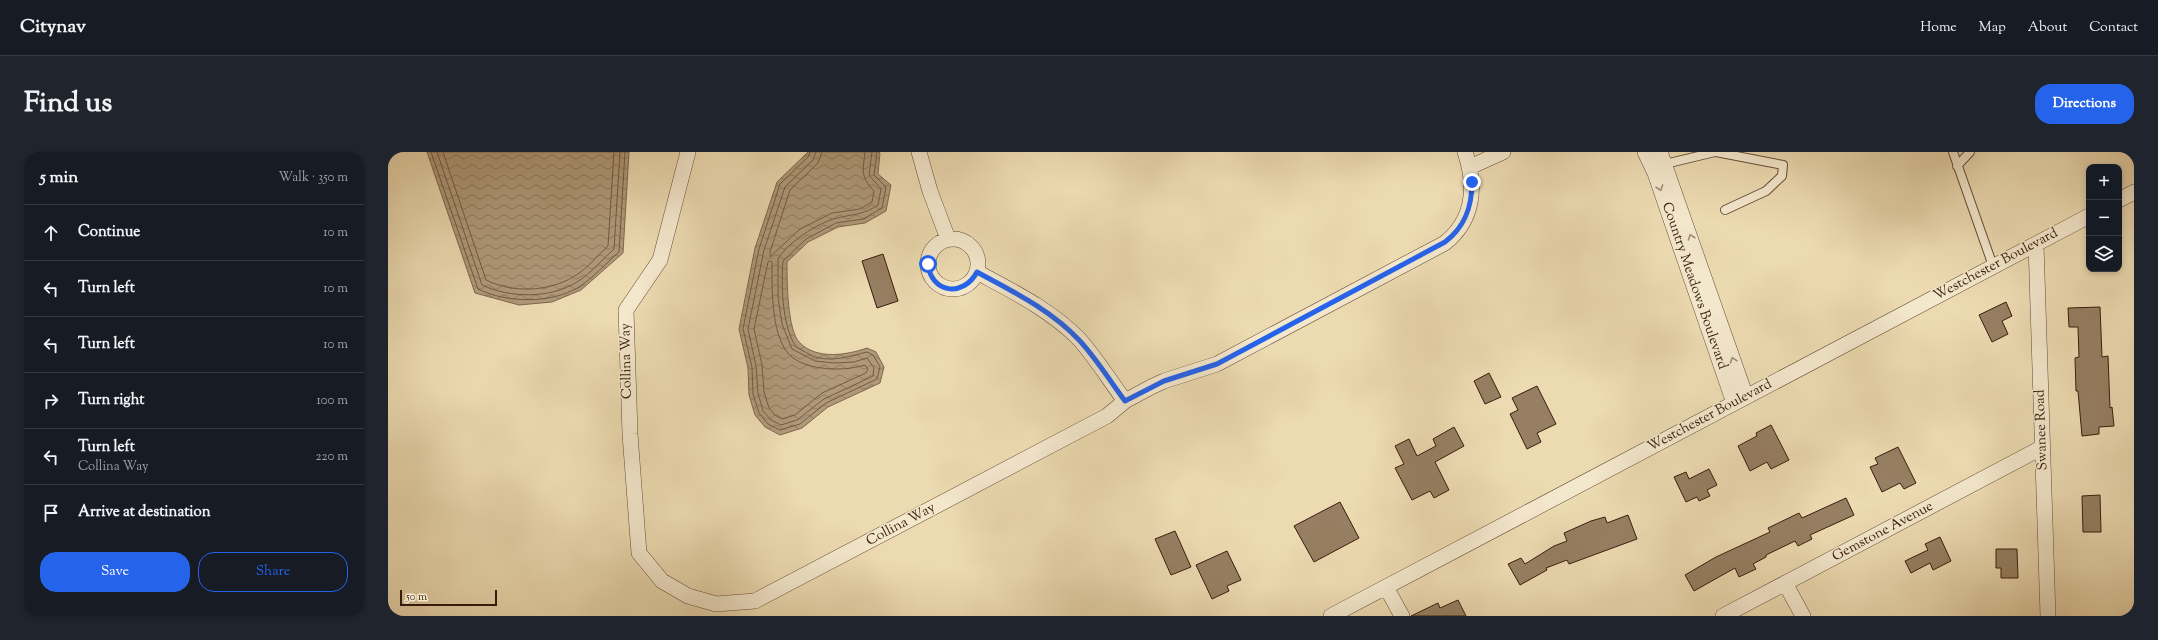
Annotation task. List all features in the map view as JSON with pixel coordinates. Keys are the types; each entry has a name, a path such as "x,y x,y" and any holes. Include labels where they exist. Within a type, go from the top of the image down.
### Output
{"street":[{"name":"Collina Way","path":"688,152 660,260 626,310 630,434 639,553 662,581 688,596 716,604 755,601 1107,416 1125,401 1164,381 1217,364 1445,242 1460,229 1466,217 1472,197 1467,156"},
{"path":"919,152 930,191 948,239"},
{"path":"1467,156 1503,152"},
{"name":"Country Meadows Boulevard","path":"1645,152 1659,162 1740,400"},
{"path":"2122,198 2134,192"},
{"name":"Westchester Boulevard","path":"1331,616 2086,218"},
{"path":"948,239 957,240 970,246 978,258 977,272 969,284 956,289 949,289 936,283 929,271 929,256 937,245 948,239"},
{"name":"Swanee Road","path":"2036,244 2048,616"},
{"path":"977,272 1018,294 1059,321 1080,340 1125,401"},
{"name":"Gemstone Avenue","path":"1723,616 2043,447"},
{"path":"1785,583 1803,616"},
{"path":"1386,587 1402,616"}],"lane":[{"path":"1659,162 1716,152 1783,165 1782,176 1766,191 1725,210"},
{"path":"1952,152 1994,266"},
{"path":"1957,166 1970,152"}],"water":[{"path":"427,152 629,152 623,253 581,290 552,302 519,305 475,293"},
{"path":"808,152 879,152 878,174 891,185 886,211 865,223 838,227 808,242 787,262 787,281 792,328 800,343 815,352 823,354 841,354 867,348 876,352 884,367 880,383 828,407 802,428 780,435 765,427 755,415 749,395 748,368 739,329 755,248 777,182"}],"building":[{"path":"883,254 898,301 877,308 862,261"},
{"path":"2006,302 2012,316 2002,321 2008,334 1992,342 1979,315"},
{"path":"2100,307 2102,357 2108,356 2110,408 2112,407 2114,426 2099,427 2099,434 2082,436 2078,391 2076,391 2075,358 2079,357 2078,327 2069,327 2068,308"},
{"path":"1489,373 1501,397 1485,404 1474,381"},
{"path":"1537,386 1556,424 1537,433 1541,442 1527,449 1510,414 1518,410 1512,398"},
{"path":"1771,425 1789,460 1771,469 1767,462 1750,471 1738,446 1757,436 1756,433"},
{"path":"1454,427 1464,446 1435,462 1449,490 1434,498 1430,491 1412,500 1395,468 1404,464 1395,446 1409,439 1417,456 1436,446 1433,439"},
{"path":"1898,447 1916,483 1904,489 1900,483 1882,492 1870,467 1878,464 1875,458"},
{"path":"1709,469 1717,485 1707,490 1710,496 1699,501 1697,497 1686,502 1674,477 1686,472 1689,479"},
{"path":"2100,495 2101,532 2083,532 2082,496"},
{"path":"1846,498 1854,515 1810,535 1812,539 1798,546 1795,541 1766,555 1766,557 1753,564 1756,569 1739,577 1735,568 1694,591 1685,575 1716,557 1770,532 1768,528 1799,513 1802,518"},
{"path":"1340,502 1359,538 1314,562 1294,526"},
{"path":"1628,515 1637,539 1569,564 1567,560 1546,568 1547,570 1520,585 1508,564 1521,558 1525,564 1554,546 1567,541 1564,533 1591,521 1605,517 1607,523"},
{"path":"1175,531 1191,567 1171,575 1155,539"},
{"path":"1940,537 1951,561 1933,570 1930,563 1911,573 1905,561 1928,550 1925,544"},
{"path":"1996,549 2017,549 2018,578 2001,578 2001,568 1996,568"},
{"path":"1227,551 1241,580 1227,586 1229,591 1212,599 1196,565"},
{"path":"1458,600 1466,616 1411,616 1438,603 1440,608"}],"route":[{"path":"928,264 932,277 936,283 942,287 949,289 963,287 969,284 977,272 1018,294 1059,321 1080,340 1125,401 1164,381 1217,364 1453,237 1460,229 1466,217 1472,197 1472,182"}]}
